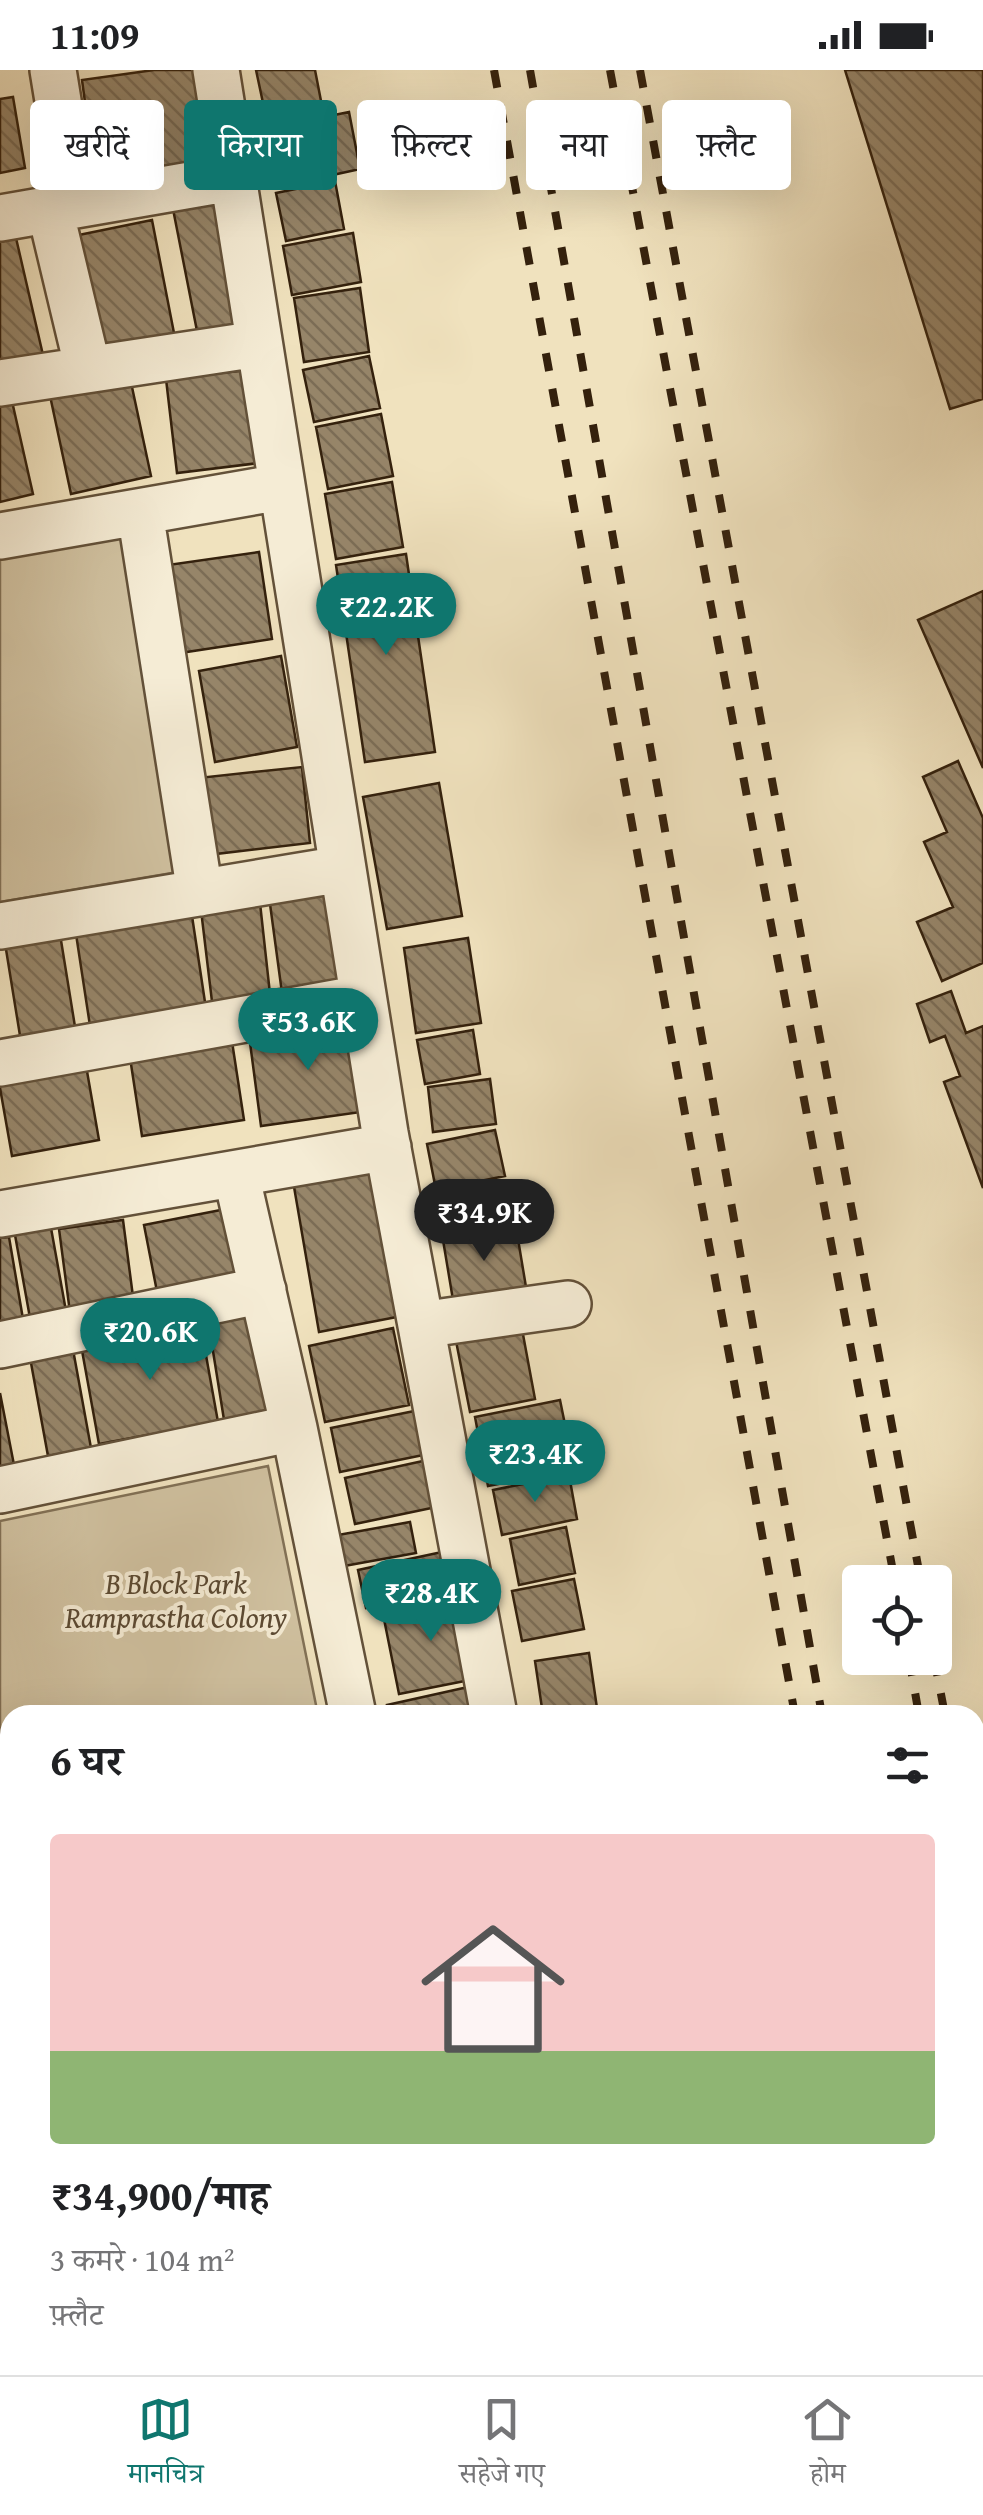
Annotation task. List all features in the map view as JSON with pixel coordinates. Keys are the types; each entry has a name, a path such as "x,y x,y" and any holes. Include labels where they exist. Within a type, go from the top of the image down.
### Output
{"street":[{"path":"53,70 62,207 88,370"},
{"path":"216,70 220,100"},
{"path":"0,218 184,186"},
{"path":"234,190 388,1148 492,1705"},
{"path":"0,383 258,344"},
{"path":"0,536 281,487"},
{"path":"140,512 200,893"},
{"path":"0,926 342,869"},
{"path":"0,1063 364,998"},
{"path":"0,1214 388,1148"},
{"path":"236,1174 351,1705"},
{"path":"0,1345 263,1290"},
{"path":"421,1325 568,1304"},
{"path":"0,1490 294,1428"}],"green space":[{"path":"123,532 178,872 0,902 0,553"},
{"name":"B Block Park Ramprastha Colony","path":"268,1466 316,1705 0,1705 0,1521"}],"building":[{"path":"154,70 210,70 214,100 184,100 184,164 164,167 164,100 85,100 82,80"},
{"path":"256,70 315,70 321,100 262,100"},
{"path":"845,70 983,70 983,399 950,409"},
{"path":"13,97 25,168 0,173 0,99"},
{"path":"349,112 357,170 337,174 337,114"},
{"path":"337,190 344,229 286,241 276,193"},
{"path":"217,195 241,323 197,331 172,204"},
{"path":"152,220 174,333 91,350 69,237"},
{"path":"353,233 361,282 292,295 283,246"},
{"path":"16,238 46,368 0,379 0,242"},
{"path":"360,288 369,352 304,362 294,298"},
{"path":"369,356 380,408 314,422 303,370"},
{"path":"248,370 259,463 177,473 166,379"},
{"path":"129,373 151,476 71,494 49,391"},
{"path":"9,388 33,494 0,502 0,390"},
{"path":"381,414 393,476 328,489 316,427"},
{"path":"392,482 403,547 336,559 325,494"},
{"path":"259,552 272,639 180,653 168,565"},
{"path":"406,554 435,752 365,762 336,565"},
{"path":"983,591 983,768 918,620"},
{"path":"281,656 297,747 215,762 199,671"},
{"path":"958,761 983,818 983,963 942,981 917,922 953,907 924,842 947,832 923,777"},
{"path":"302,767 310,843 207,855 198,778"},
{"path":"439,783 462,916 387,929 363,797"},
{"path":"332,894 345,984 282,993 270,904"},
{"path":"260,903 271,1003 213,1010 201,910"},
{"path":"192,916 208,1022 92,1039 76,934"},
{"path":"59,928 77,1039 22,1048 4,937"},
{"path":"468,938 481,1023 416,1033 404,948"},
{"path":"951,991 966,1033 983,1026 983,1188 944,1082 960,1076 945,1036 930,1042 917,1004"},
{"path":"356,1020 368,1111 261,1126 249,1035"},
{"path":"473,1030 480,1074 425,1084 417,1040"},
{"path":"231,1035 244,1120 142,1136 129,1051"},
{"path":"84,1054 99,1140 12,1156 0,1069"},
{"path":"490,1079 496,1124 433,1132 428,1087"},
{"path":"495,1130 505,1176 436,1190 427,1144"},
{"path":"376,1164 402,1316 319,1332 293,1181"},
{"path":"231,1208 247,1290 160,1307 144,1225"},
{"path":"513,1209 529,1305 456,1318 440,1222"},
{"path":"123,1220 135,1312 71,1320 59,1229"},
{"path":"51,1228 66,1311 30,1318 15,1235"},
{"path":"9,1237 23,1319 0,1323 0,1238"},
{"path":"252,1313 269,1419 225,1426 208,1320"},
{"path":"200,1322 218,1422 99,1444 81,1345"},
{"path":"393,1328 409,1405 325,1422 309,1346"},
{"path":"522,1329 535,1399 470,1412 456,1341"},
{"path":"72,1344 91,1448 48,1456 29,1352"},
{"path":"0,1393 15,1470 0,1473"},
{"path":"560,1400 574,1469 488,1486 475,1417"},
{"path":"424,1409 433,1453 340,1472 331,1428"},
{"path":"432,1459 441,1506 355,1524 345,1478"},
{"path":"569,1475 577,1519 502,1535 493,1490"},
{"path":"410,1522 416,1553 333,1568 327,1537"},
{"path":"566,1527 575,1573 519,1585 510,1539"},
{"path":"456,1549 464,1587 366,1608 358,1570"},
{"path":"574,1579 584,1629 522,1641 512,1591"},
{"path":"463,1593 480,1678 399,1694 382,1609"},
{"path":"589,1653 597,1705 542,1705 535,1661"},
{"path":"477,1685 482,1705 387,1705"}],"railway":[{"path":"494,70 793,1705"},
{"path":"530,70 820,1705"},
{"path":"610,70 892,1565"},
{"path":"640,70 918,1565"},
{"path":"912,1675 917,1705"},
{"path":"937,1675 943,1705"}]}
